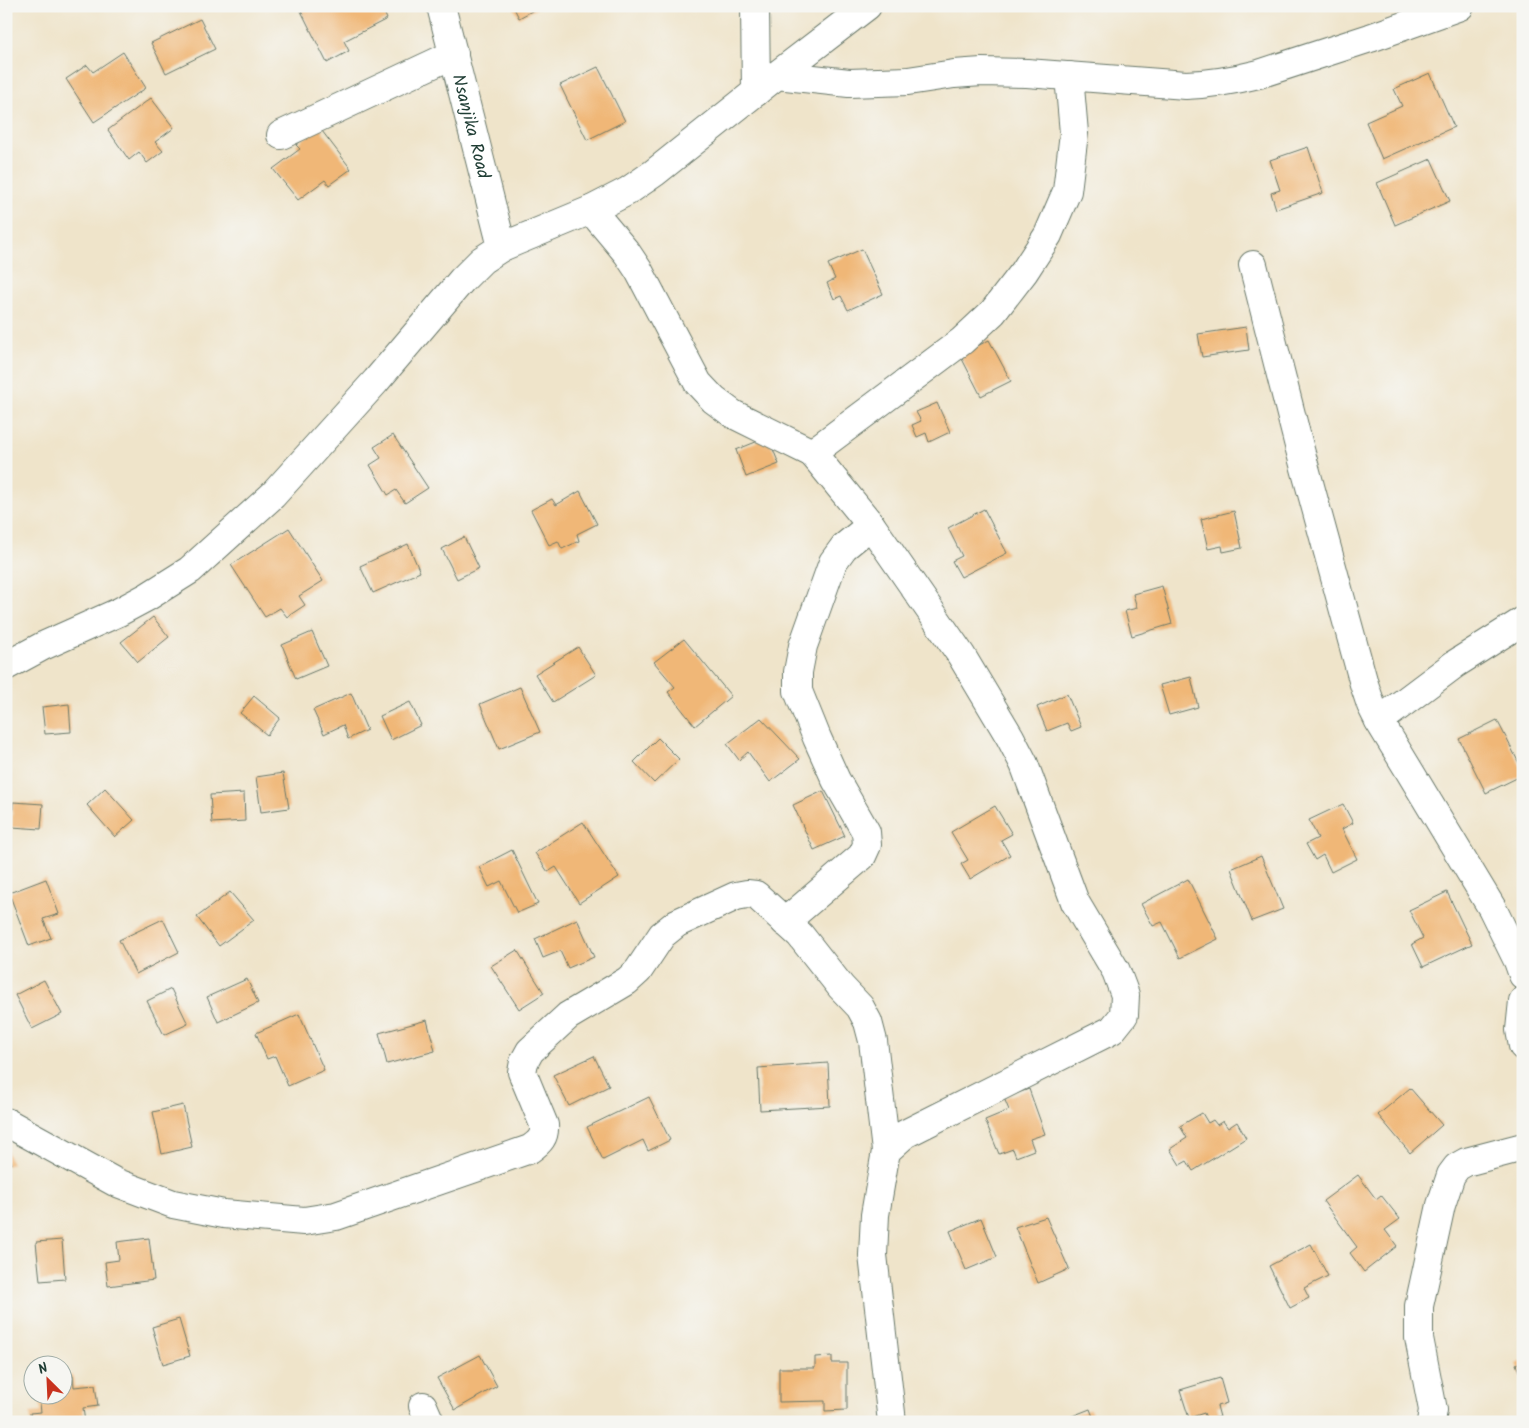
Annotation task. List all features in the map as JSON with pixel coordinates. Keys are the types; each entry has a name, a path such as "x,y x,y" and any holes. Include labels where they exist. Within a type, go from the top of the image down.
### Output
{"street":[{"name":"Nsanjika Road","path":"441,6 502,247"},
{"path":"755,6 756,92"},
{"path":"6,666 43,646 119,612 190,570 273,495 376,381 462,280 482,260 502,247 591,210 654,173 867,6"},
{"path":"777,75 850,83 908,81 982,72 1069,76 1186,85 1240,79 1370,38 1460,6"},
{"path":"281,135 454,54"},
{"path":"812,453 962,341 992,312 1024,272 1048,235 1066,191 1074,133 1069,76"},
{"path":"591,210 627,252 639,271 698,383 714,400 733,414 812,453 871,525 961,655 1010,736 1024,764 1075,902 1116,971 1125,995 1124,1015 1112,1030 905,1134 886,1151"},
{"path":"1253,265 1366,691 1379,721 1492,908 1523,975"},
{"path":"786,922 862,856 867,845 866,832 836,780 798,691 798,672 803,646 833,562 844,547 871,525"},
{"path":"1379,721 1455,664 1523,621"},
{"path":"6,1122 114,1182 173,1204 224,1214 304,1221 336,1216 530,1149 540,1142 544,1133 544,1125 522,1072 524,1062 530,1051 568,1016 627,981 638,971 662,935 677,923 736,896 756,895 800,935 841,987 860,1007 868,1022 873,1041 886,1151 875,1215 873,1255 892,1422"},
{"path":"1523,1001 1520,1030 1523,1046"},
{"path":"1431,1422 1432,1410 1419,1338 1419,1306 1441,1204 1451,1175 1457,1167 1466,1162 1523,1147"}],"building":[{"path":"311,6 381,6 387,19 344,41 349,51 327,63 301,11"},
{"path":"513,6 541,6 519,18"},
{"path":"200,19 215,49 166,73 151,43"},
{"path":"123,52 146,88 94,122 66,79 87,65 93,72"},
{"path":"598,67 625,121 587,140 560,85"},
{"path":"1430,73 1454,127 1382,159 1366,122 1402,106 1394,89"},
{"path":"151,98 174,128 155,142 163,151 147,163 139,152 129,160 108,130"},
{"path":"319,127 351,169 329,185 325,180 298,200 273,169 300,149 296,145"},
{"path":"1308,147 1323,193 1276,209 1271,193 1280,190 1270,160"},
{"path":"1431,159 1450,201 1395,225 1377,183"},
{"path":"862,249 883,294 848,310 841,296 834,299 827,283 835,279 828,264"},
{"path":"1246,327 1249,350 1202,357 1198,334"},
{"path":"989,340 1011,381 981,396 960,355"},
{"path":"937,403 950,432 929,442 926,433 917,437 912,425 921,421 916,412"},
{"path":"393,435 428,488 405,503 396,490 388,495 370,465 381,458 374,447"},
{"path":"768,437 779,464 746,477 736,450"},
{"path":"580,491 597,524 577,534 579,541 562,549 558,541 549,545 531,510 552,499 556,505"},
{"path":"984,509 1007,553 961,577 952,561 962,556 948,528"},
{"path":"1234,511 1242,548 1223,552 1222,546 1208,549 1201,519"},
{"path":"289,528 323,581 299,596 305,605 287,617 280,608 265,617 231,565"},
{"path":"464,537 479,568 457,579 442,549"},
{"path":"408,544 420,572 373,593 360,566"},
{"path":"1162,586 1172,624 1132,636 1125,611 1137,608 1133,594"},
{"path":"153,617 169,637 138,662 121,642"},
{"path":"312,632 327,666 296,679 282,645"},
{"path":"684,639 731,696 695,726 668,692 675,687 654,662"},
{"path":"578,647 596,675 553,702 535,674"},
{"path":"1191,677 1198,707 1169,715 1160,685"},
{"path":"520,687 540,732 499,749 480,704"},
{"path":"351,693 367,730 348,739 343,725 324,734 313,710"},
{"path":"1067,694 1081,727 1071,731 1067,723 1047,731 1037,707"},
{"path":"254,696 280,718 267,735 240,713"},
{"path":"410,702 421,725 391,740 380,716"},
{"path":"69,704 71,732 45,734 42,707"},
{"path":"761,718 800,759 770,782 748,752 739,760 727,744"},
{"path":"1497,720 1523,771 1523,775 1486,793 1459,739"},
{"path":"658,738 679,759 654,783 634,762"},
{"path":"283,773 289,808 261,812 256,777"},
{"path":"105,788 134,820 115,837 87,805"},
{"path":"823,791 845,836 814,850 793,805"},
{"path":"244,793 245,821 212,823 210,795"},
{"path":"13,802 43,804 41,829 12,827"},
{"path":"1343,804 1353,823 1342,829 1357,859 1331,872 1323,855 1315,860 1306,844 1318,838 1309,820"},
{"path":"995,806 1012,834 1001,840 1010,855 970,879 961,864 968,860 951,832"},
{"path":"583,822 619,877 579,903 556,867 548,872 535,853"},
{"path":"512,850 538,904 517,913 501,881 489,887 479,867"},
{"path":"1261,856 1283,909 1252,921 1231,869"},
{"path":"46,879 59,914 43,919 51,938 29,946 9,893"},
{"path":"1188,879 1218,939 1180,958 1162,922 1153,926 1141,904"},
{"path":"230,892 254,920 219,946 197,917"},
{"path":"1447,892 1472,944 1423,967 1412,944 1423,938 1409,910"},
{"path":"163,919 179,952 136,974 119,940"},
{"path":"577,919 594,957 568,968 560,951 543,958 535,939"},
{"path":"517,950 544,993 519,1009 491,966"},
{"path":"247,979 258,1003 218,1022 207,997"},
{"path":"44,980 62,1014 32,1029 15,995"},
{"path":"171,989 188,1024 164,1035 147,1001"},
{"path":"299,1014 324,1070 288,1086 275,1056 267,1059 256,1033"},
{"path":"427,1020 435,1051 387,1064 379,1033"},
{"path":"594,1056 609,1086 569,1106 553,1075"},
{"path":"828,1063 830,1106 760,1110 758,1068"},
{"path":"1410,1088 1442,1125 1410,1153 1378,1115"},
{"path":"1029,1089 1045,1134 1030,1139 1034,1150 1016,1157 1013,1149 999,1154 985,1120 1009,1110 1004,1098"},
{"path":"649,1097 670,1140 648,1151 643,1140 603,1160 587,1127"},
{"path":"183,1105 192,1147 162,1154 153,1112"},
{"path":"1202,1113 1208,1123 1213,1120 1217,1125 1223,1121 1228,1128 1237,1122 1246,1138 1193,1171 1187,1161 1180,1165 1170,1149 1187,1138 1180,1126"},
{"path":"6,1147 12,1164 6,1166"},
{"path":"1358,1175 1376,1199 1381,1195 1400,1219 1385,1230 1397,1246 1364,1272 1350,1253 1357,1247 1323,1201"},
{"path":"1046,1217 1069,1269 1038,1283 1015,1227"},
{"path":"981,1218 997,1257 966,1270 950,1231"},
{"path":"149,1238 154,1280 108,1286 105,1262 119,1260 117,1242"},
{"path":"62,1240 65,1279 40,1281 36,1242"},
{"path":"1311,1244 1328,1276 1304,1288 1309,1298 1290,1308 1269,1266"},
{"path":"179,1319 190,1356 163,1364 152,1327"},
{"path":"480,1355 497,1386 455,1410 437,1378"},
{"path":"832,1356 832,1363 847,1363 847,1410 825,1411 825,1401 779,1402 779,1368 815,1368 815,1357"},
{"path":"1523,1361 1523,1381 1516,1364"},
{"path":"72,1375 74,1387 95,1385 98,1406 83,1408 85,1422 31,1422 30,1413 41,1412 40,1406 72,1406"},
{"path":"1220,1378 1227,1403 1217,1406 1220,1417 1207,1420 1204,1413 1189,1418 1180,1390"},
{"path":"1090,1409 1095,1422 1057,1422"}]}
